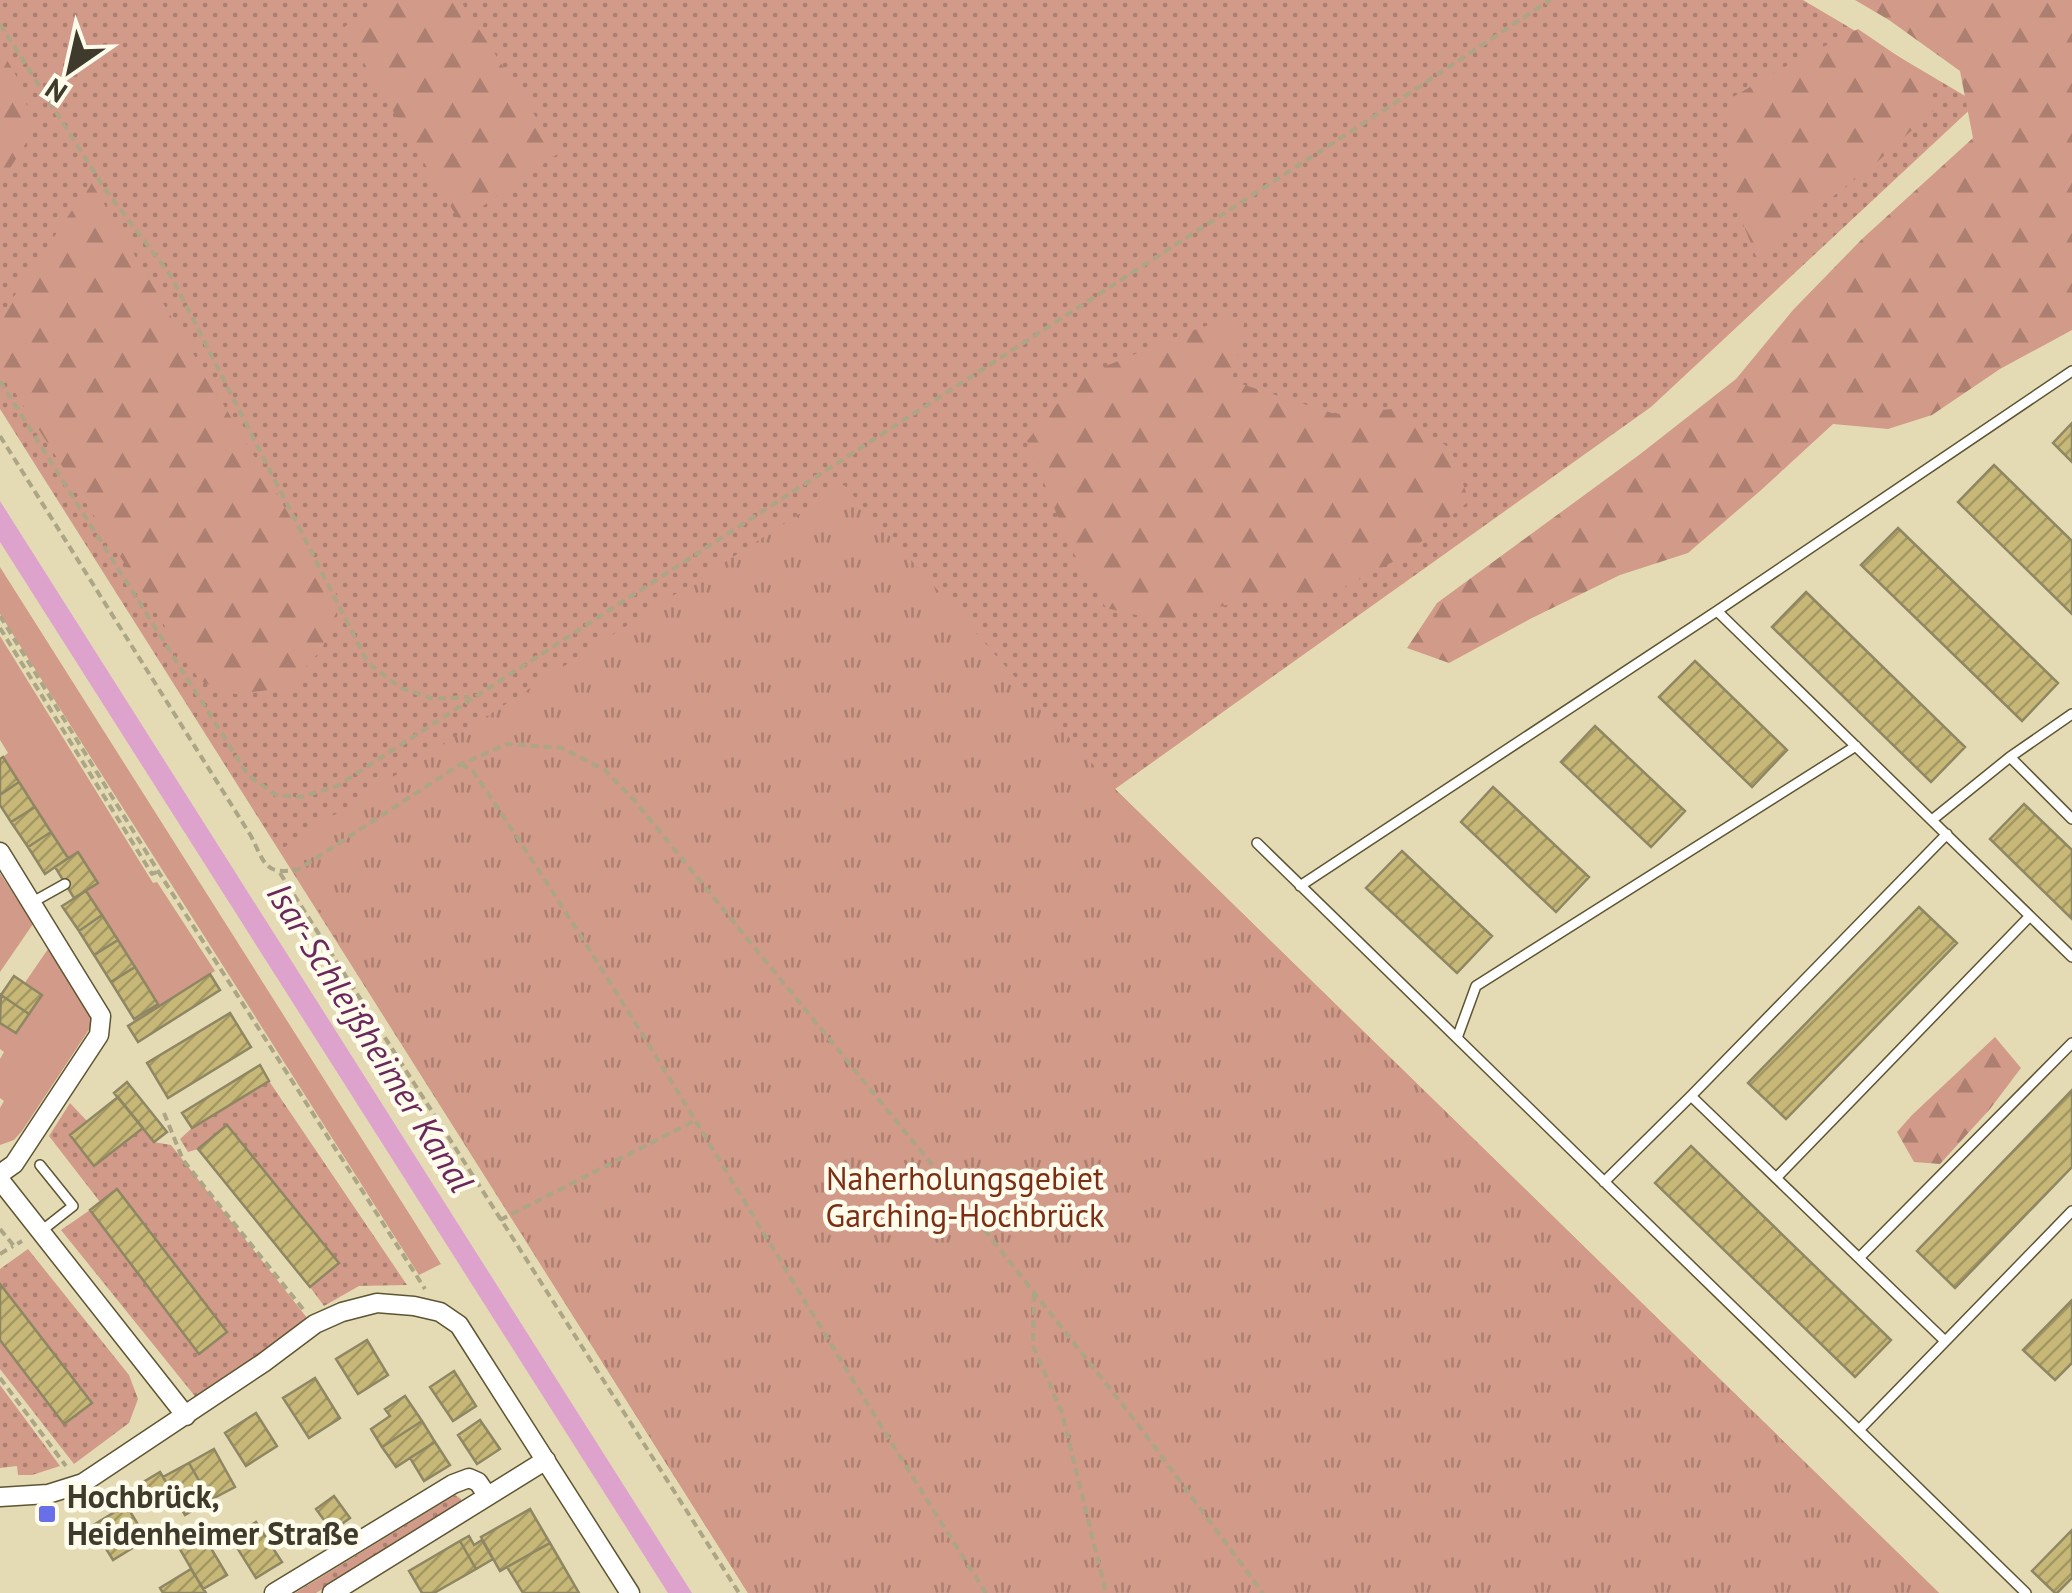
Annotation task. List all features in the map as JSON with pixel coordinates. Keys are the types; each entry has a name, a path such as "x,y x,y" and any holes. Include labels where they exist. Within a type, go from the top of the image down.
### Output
{"street":[{"path":"0,852 100,1016 99,1035 14,1164 0,1177 186,1416"},
{"path":"0,1497 48,1494 83,1484 316,1324 342,1312 377,1304 414,1306 440,1312 459,1325 470,1339 630,1593"},
{"path":"332,1593 546,1460"},
{"path":"274,1593 453,1484 469,1478 478,1482 487,1495"}],"lane":[{"path":"1300,886 2072,371"},
{"path":"1717,610 2072,957"},
{"path":"1932,820 2010,757 2072,714"},
{"path":"1457,1038 1476,986 1856,746"},
{"path":"2010,757 2072,819"},
{"path":"1604,1182 1946,834"},
{"path":"1257,843 2026,1593"},
{"path":"32,903 65,884"},
{"path":"1776,1178 2030,916"},
{"path":"1860,1258 2072,1043"},
{"path":"1691,1096 1945,1341"},
{"path":"40,1165 73,1206 40,1232"},
{"path":"1859,1430 2072,1211"}],"path":[{"path":"0,381 248,775 276,795 301,796 336,786 1550,0"},
{"path":"0,24 105,189 171,276 368,663 401,688 434,699 474,697"},
{"path":"0,436 264,862 280,873 739,1593"},
{"path":"0,616 158,872 440,1312"},
{"path":"0,628 152,874 158,872"},
{"path":"280,873 299,869 460,764 507,744 562,748 606,770 1034,1293 1264,1593"},
{"path":"460,764 473,771 544,876 894,1451 986,1593"},
{"path":"164,1114 183,1160 316,1324"},
{"path":"500,1220 696,1120"},
{"path":"0,1229 14,1246"},
{"path":"0,1254 40,1232"},
{"path":"1034,1293 1033,1346 1062,1413 1106,1593"},
{"path":"0,1378 72,1474"}],"green space":[{"path":"0,0 1803,0 1977,103 1651,407 1115,789 1939,1593 748,1593 0,409"},
{"path":"382,0 460,0 559,153 460,222 343,28"},
{"path":"1855,0 2072,0 2072,330 2000,369 1932,415 1888,429 1833,424 1688,553 1620,575 1449,663 1407,648 1437,603 1736,379 1793,310 1862,239 1973,138 1960,71"},
{"path":"1858,29 1930,78 1933,111 1758,261 1731,194 1731,98"},
{"path":"0,48 22,86 33,132 0,184"},
{"path":"91,182 341,602 322,649 287,688 235,694 200,681 0,369 0,317"},
{"path":"1246,314 1232,381 1335,414 1392,409 1451,449 1469,501 1404,556 1322,599 1239,602 1162,621 1106,608 1070,547 1027,441 1079,377 1199,328"},
{"name":"Naherholungsgebiet Garching-Hochbrück","path":"844,485 1115,789 1939,1593 748,1593 280,850"},
{"path":"0,567 441,1264 419,1275 0,614"},
{"path":"0,636 153,883 157,882 215,971 160,1006 86,891 98,883 79,853 68,858 3,757 8,753 0,740"},
{"path":"0,873 33,924 0,972"},
{"path":"48,949 94,1022 22,1131 14,1140 0,1145 0,1108 4,1101 0,1098 0,1059 4,1052 0,1049 0,1023 16,1033 42,996 24,984"},
{"path":"1995,1037 2021,1068 1940,1164 1914,1162 1897,1132"},
{"path":"269,1081 407,1285 359,1286 324,1306 310,1287 338,1263 228,1126 188,1152 180,1139 192,1128"},
{"path":"70,1103 87,1121 70,1136 94,1166 143,1128 154,1142 171,1145 311,1323 198,1400 61,1230 90,1210 199,1353 226,1333 118,1190 100,1202 49,1136"},
{"path":"28,1249 129,1375 138,1399 129,1423 74,1464 0,1369 0,1341 64,1424 91,1404 0,1284 0,1269"},
{"path":"0,1385 60,1466 32,1475 18,1475 17,1466 0,1468"},
{"path":"455,1495 461,1499 461,1505 316,1593 295,1593"}],"shaded area":[{"path":"0,501 692,1593 668,1593 0,542"}],"building":[{"path":"2072,423 2072,462 2053,443"},
{"path":"1994,465 2072,541 2072,614 1958,502"},
{"path":"1898,528 2058,683 2022,721 1861,565"},
{"path":"1806,592 1965,747 1931,782 1772,627"},
{"path":"1695,661 1787,750 1752,787 1659,697"},
{"path":"1595,726 1685,811 1651,847 1561,762"},
{"path":"3,757 19,782 0,795 0,759"},
{"path":"19,782 35,807 11,822 0,805 0,795"},
{"path":"1493,787 1589,877 1556,912 1461,822"},
{"path":"2024,804 2072,850 2072,919 1990,839"},
{"path":"35,807 51,832 28,847 11,822"},
{"path":"51,832 68,858 45,874 28,847"},
{"path":"1402,851 1492,936 1457,973 1366,888"},
{"path":"78,852 98,883 74,898 55,867"},
{"path":"86,891 102,915 79,931 62,906"},
{"path":"1919,907 1957,943 1786,1119 1748,1083"},
{"path":"102,915 118,940 94,955 79,931"},
{"path":"118,940 135,967 111,982 94,955"},
{"path":"135,967 158,1004 134,1019 111,982"},
{"path":"210,974 220,990 138,1042 128,1026"},
{"path":"14,976 42,995 29,1014 1,995"},
{"path":"1,995 29,1014 16,1033 0,1023"},
{"path":"230,1013 251,1047 168,1098 147,1063"},
{"path":"260,1065 269,1081 192,1128 182,1113"},
{"path":"127,1082 167,1132 154,1142 114,1093"},
{"path":"2072,1090 2072,1167 1955,1288 1917,1251"},
{"path":"118,1097 143,1128 94,1166 70,1135"},
{"path":"227,1125 339,1263 310,1287 198,1149"},
{"path":"1691,1146 1891,1340 1855,1377 1655,1183"},
{"path":"117,1189 227,1332 199,1354 90,1210"},
{"path":"0,1284 92,1403 64,1424 0,1340"},
{"path":"2072,1300 2072,1363 2055,1380 2023,1350"},
{"path":"367,1340 388,1375 358,1394 336,1359"},
{"path":"454,1371 476,1406 453,1421 430,1387"},
{"path":"315,1378 340,1418 309,1438 283,1398"},
{"path":"405,1396 422,1421 382,1447 371,1429 390,1416 385,1409"},
{"path":"256,1413 277,1446 246,1466 225,1433"},
{"path":"480,1420 500,1449 477,1464 458,1435"},
{"path":"422,1421 435,1442 396,1467 382,1447"},
{"path":"435,1442 450,1465 424,1481 410,1458"},
{"path":"214,1449 235,1487 210,1500 189,1463"},
{"path":"189,1463 210,1500 185,1515 163,1477"},
{"path":"160,1472 172,1492 151,1504 140,1484"},
{"path":"334,1496 350,1518 332,1531 316,1509"},
{"path":"126,1505 147,1539 113,1560 92,1526"},
{"path":"530,1509 550,1543 500,1571 481,1537"},
{"path":"256,1522 282,1562 256,1578 231,1538"},
{"path":"197,1525 227,1575 203,1589 174,1539"},
{"path":"2072,1530 2072,1578 2055,1593 2032,1571"},
{"path":"469,1536 474,1545 482,1540 493,1559 476,1569 460,1541"},
{"path":"460,1541 476,1569 434,1593 422,1593 409,1571"},
{"path":"550,1543 579,1593 523,1593 507,1567"},
{"path":"191,1569 206,1593 163,1593 160,1588"}],"place":[{"name":"Hochbrück, Heidenheimer Straße","path":"47,1514"}],"water label":[{"name":"Isar-Schleißheimer Kanal","path":"371,1037"}]}
